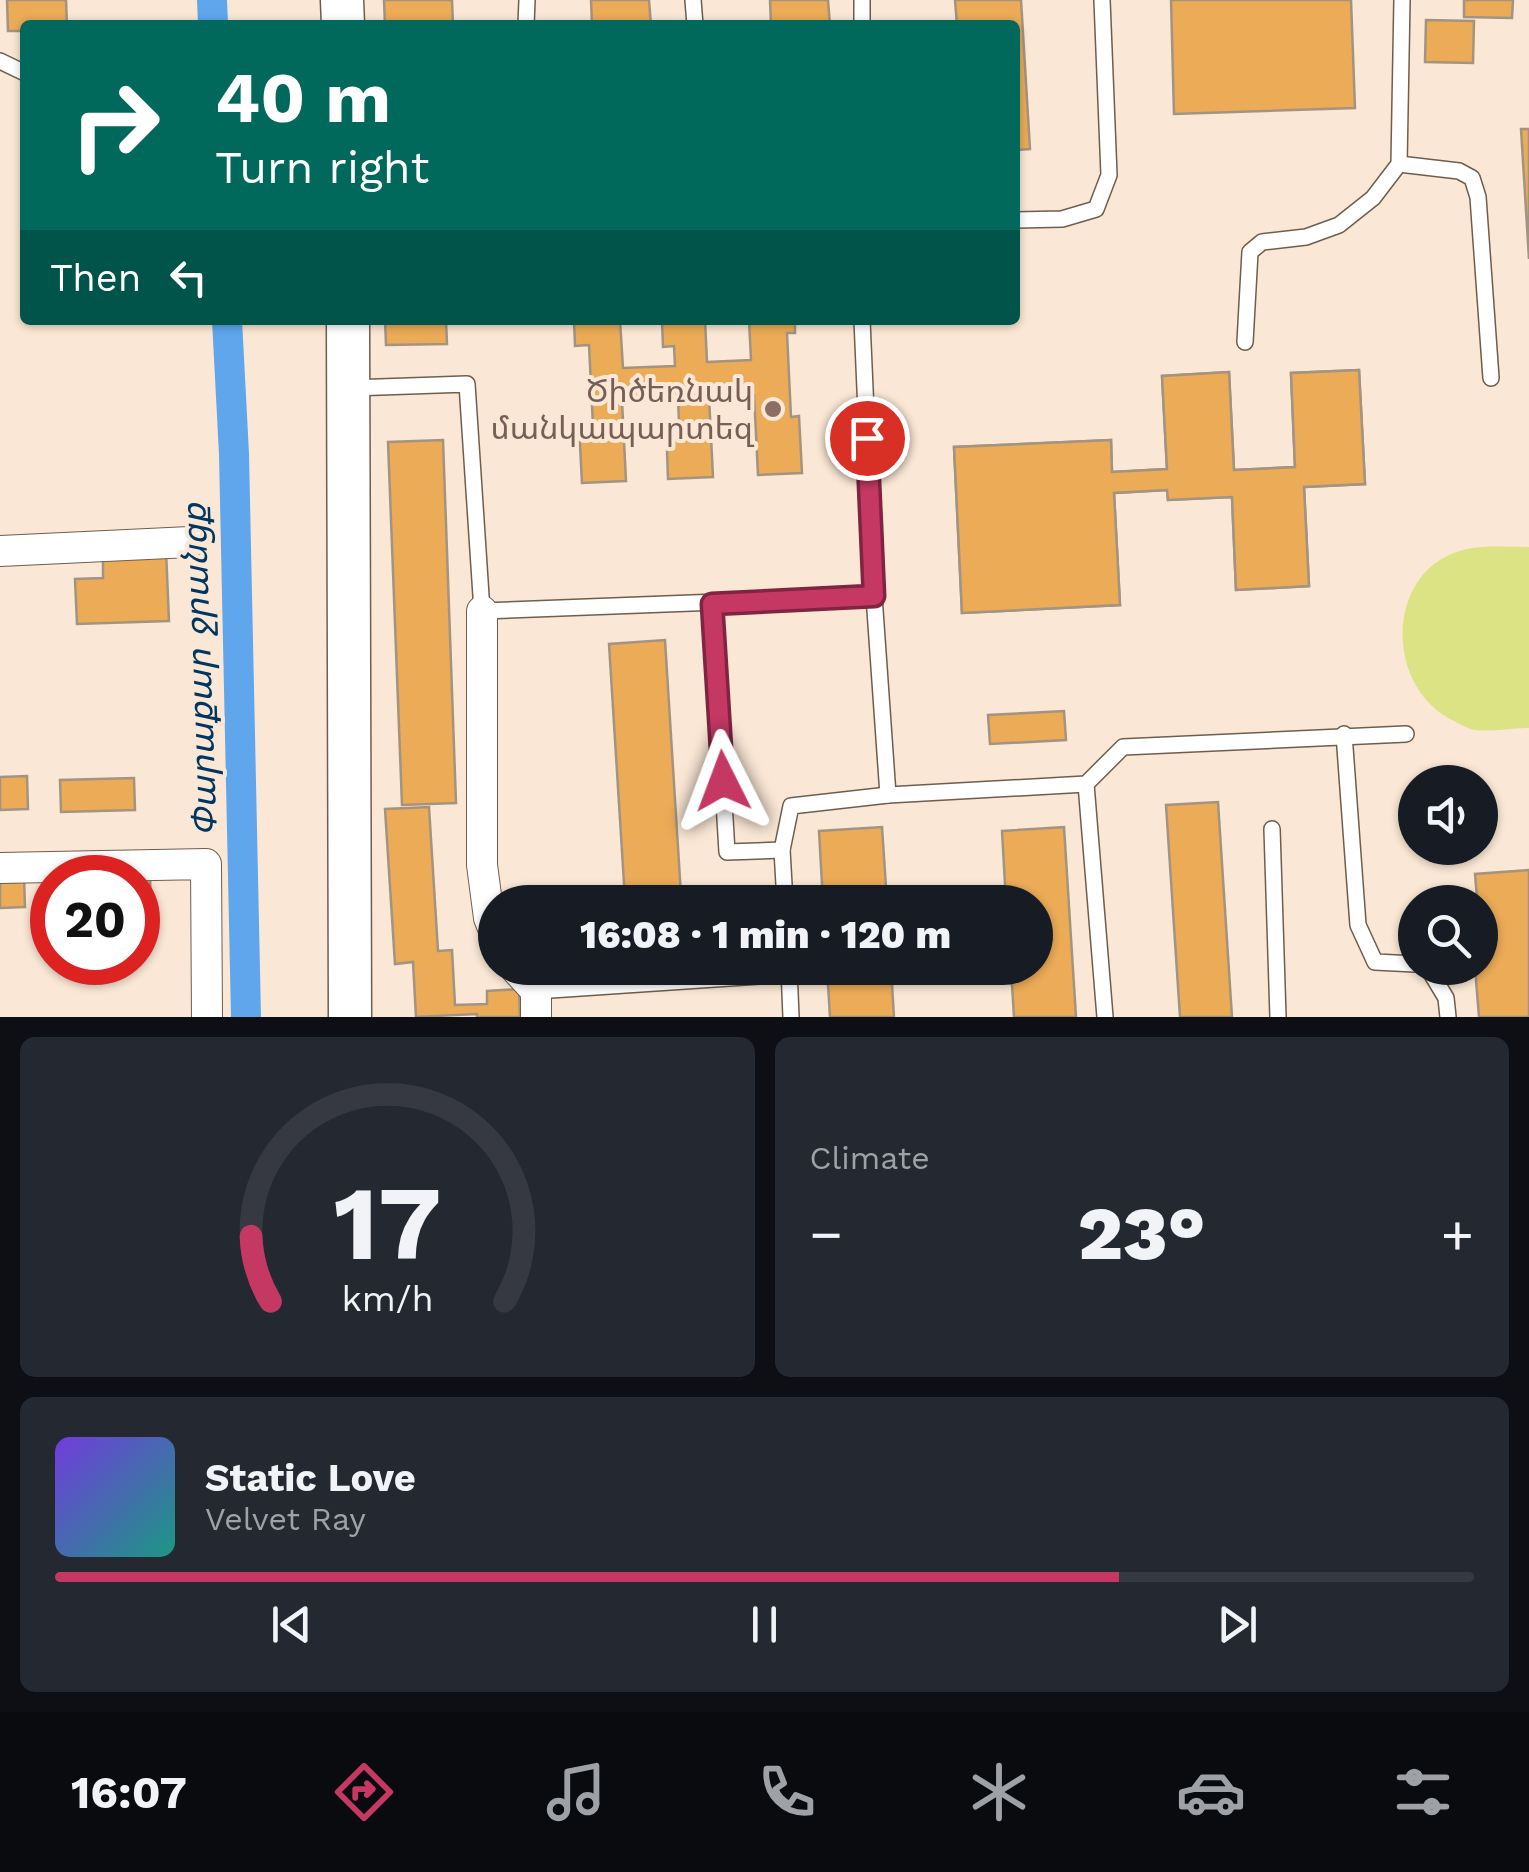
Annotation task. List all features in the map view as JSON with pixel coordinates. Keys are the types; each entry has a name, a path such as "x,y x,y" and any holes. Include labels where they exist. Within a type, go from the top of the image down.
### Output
{"street":[{"path":"348,325 350,1017"},
{"path":"0,551 190,542"},
{"path":"482,610 485,885"},
{"path":"0,868 206,864 207,1017"}],"lane":[{"path":"1020,220 1062,218 1096,209 1109,176 1102,0"},
{"path":"1245,342 1250,252 1262,242 1306,237 1339,225 1373,198 1399,164 1402,0"},
{"path":"1399,164 1460,171 1472,178 1478,196 1491,378"},
{"path":"862,325 874,596 888,795"},
{"path":"349,388 467,384 482,610 874,596"},
{"path":"712,604 727,852 782,850"},
{"path":"1344,734 1358,925 1375,962 1398,963"},
{"path":"784,885 782,850 792,806 888,795 1086,784 1123,747 1406,734"},
{"path":"1086,784 1105,1017"},
{"path":"1272,829 1278,1017"},
{"path":"536,1004 677,985"},
{"path":"790,985 791,1017"},
{"path":"1438,985 1446,998 1448,1017"}],"green space":[{"path":"1529,547 1529,728 1470,729 1431,705 1414,682 1405,656 1403,629 1408,602 1420,578 1440,560 1467,549"}],"building":[{"path":"7,0 66,0 67,20 20,20 20,31 8,31"},
{"path":"384,0 452,0 453,20 385,20"},
{"path":"591,0 649,0 651,20 592,20"},
{"path":"770,0 828,0 830,20 771,20"},
{"path":"955,0 1021,0 1030,149 1020,150 1020,20 957,20"},
{"path":"1171,0 1351,0 1355,108 1174,114"},
{"path":"1464,0 1513,0 1512,18 1464,17"},
{"path":"1426,20 1474,21 1473,63 1425,62"},
{"path":"1521,129 1529,129 1529,259"},
{"path":"385,325 446,325 447,344 386,345"},
{"name":"Ծիծեռնակ մանկապարտեզ","path":"574,325 620,325 623,368 675,366 674,346 663,347 662,325 705,325 707,362 751,360 749,325 795,325 795,333 787,333 791,417 799,416 802,473 758,475 754,395 709,397 713,477 668,479 666,423 679,422 678,399 622,401 626,481 582,483 579,426 593,426 589,345 575,346"},
{"path":"1359,370 1365,484 1304,487 1309,586 1236,590 1232,497 1168,500 1167,490 1114,493 1120,605 962,613 954,447 1111,440 1112,472 1167,469 1162,376 1229,372 1234,470 1295,467 1291,373","holes":["1059,501 1062,553 1016,555 1014,503"]},
{"path":"1359,370 1365,484 1304,487 1309,586 1236,590 1232,497 1168,500 1167,490 1114,493 1120,605 962,613 954,447 1111,440 1112,472 1167,469 1162,376 1229,372 1234,470 1295,467 1291,373"},
{"path":"443,440 456,803 402,805 388,442"},
{"path":"166,550 169,621 77,624 75,579 103,578 103,553"},
{"path":"665,640 680,885 624,885 609,644"},
{"path":"1064,711 1066,740 990,744 988,715"},
{"path":"27,776 28,809 0,810 0,777"},
{"path":"134,778 135,810 61,812 60,780"},
{"path":"1218,802 1232,1017 1180,1017 1166,805"},
{"path":"429,807 438,951 452,950 455,1005 487,1004 487,991 519,989 520,1017 416,1017 413,962 395,964 385,809"},
{"path":"882,827 886,885 822,885 819,831"},
{"path":"1064,827 1076,1017 1014,1017 1012,985 1053,985 1053,885 1005,885 1002,831"},
{"path":"1529,870 1529,1017 1479,1017 1476,985 1498,985 1498,885 1476,885 1475,874"},
{"path":"24,875 25,907 0,908 0,876"},
{"path":"828,985 892,985 894,1017 830,1017"}],"waterway":[{"name":"Փարաքար ջրանցք","path":"212,0 213,20"},
{"name":"Փարաքար ջրանցք","path":"227,325 234,454 246,1017"}],"place":[{"name":"Ծիծեռնակ մանկապարտեզ","path":"773,409"}],"route":[{"path":"723,781 712,604 874,596 867,438"}]}
